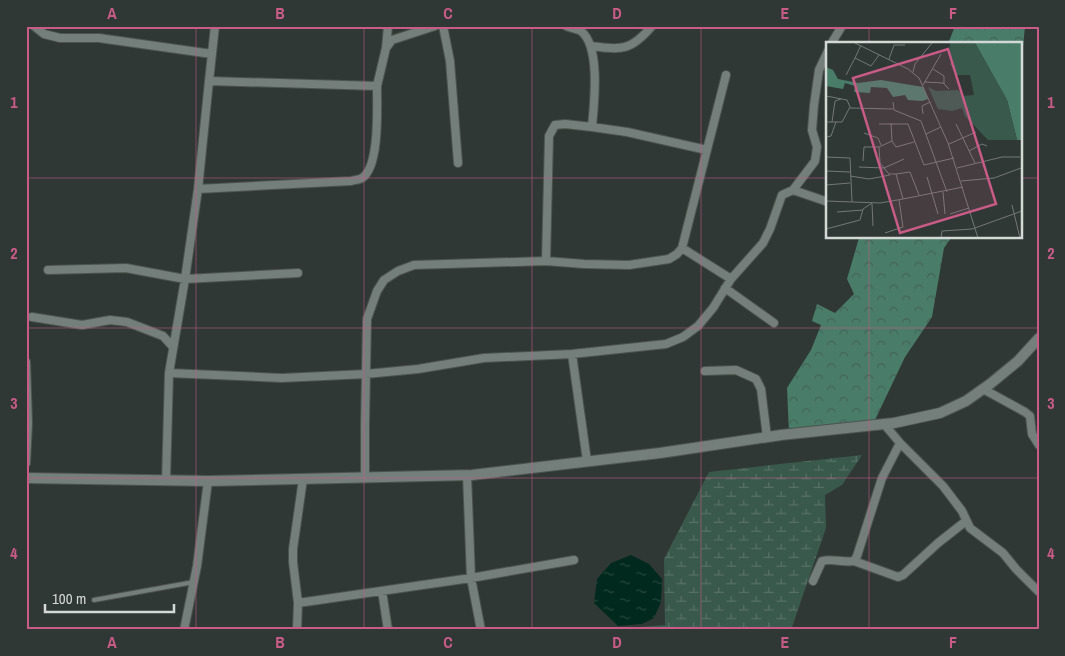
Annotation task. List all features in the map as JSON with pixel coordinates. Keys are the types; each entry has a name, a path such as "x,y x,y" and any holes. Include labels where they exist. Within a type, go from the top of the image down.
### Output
{"street":[{"path":"34,26 44,34 60,38 99,38 212,54"},
{"path":"166,481 169,373 186,279 198,190 214,26"},
{"path":"198,190 350,181 362,178 372,162 377,135 377,86 386,48 388,26"},
{"path":"386,48 392,40 435,26"},
{"path":"443,26 450,61 458,163"},
{"path":"566,26 582,29 591,46 595,68 592,127"},
{"path":"591,46 618,50 639,41 652,26"},
{"path":"832,42 842,26"},
{"path":"169,373 282,378 366,374 418,369 484,358 572,354 666,344 683,337 698,326 713,308 731,279 763,243 782,195 792,190 815,161 817,146 812,130 814,105 819,70 826,55"},
{"path":"365,478 364,425 367,319 377,291 384,280 398,271 414,266 546,261 629,265 670,259 682,248 726,75"},
{"path":"209,81 377,86"},
{"path":"546,261 549,136 555,125 565,124 627,132 707,150"},
{"path":"792,190 826,201"},
{"path":"682,248 731,279"},
{"path":"48,270 126,268 186,279 298,273"},
{"path":"725,288 774,323"},
{"path":"32,317 82,325 110,320 127,322 162,336 173,348"},
{"path":"26,478 208,481 467,475 884,424 918,419 940,413 966,401 983,390 1018,361 1039,338"},
{"path":"572,354 587,461"},
{"path":"26,362 28,423 26,463"},
{"path":"705,371 736,370 756,379 762,389 767,437"},
{"path":"983,390 1030,416 1032,420 1032,434 1039,445"},
{"path":"884,424 900,443 943,486 962,511 966,522 974,532 1006,556 1016,570 1039,592"},
{"path":"854,560 857,556 882,478 900,443"},
{"path":"467,475 471,578 480,630"},
{"path":"297,630 298,603 293,555 302,479"},
{"path":"184,630 194,582 208,481"},
{"path":"813,581 822,561 854,560 898,577 903,575 938,543 966,522"},
{"path":"298,603 471,578 574,560"},
{"path":"382,591 388,630"}],"lane":[{"path":"94,600 194,582"}],"green space":[{"path":"955,26 1025,26 1022,58 1022,42 949,42"},
{"path":"859,239 950,239 944,248 932,317 905,357 875,420 789,432 787,388 811,350 821,325 812,321 817,304 835,313 854,294 847,279"},
{"path":"862,455 842,485 825,495 826,528 791,630 606,630 665,625 664,559 709,472"}],"water":[{"path":"631,555 649,564 662,579 661,602 654,618 642,624 618,626 594,603 597,579 611,563"}]}
